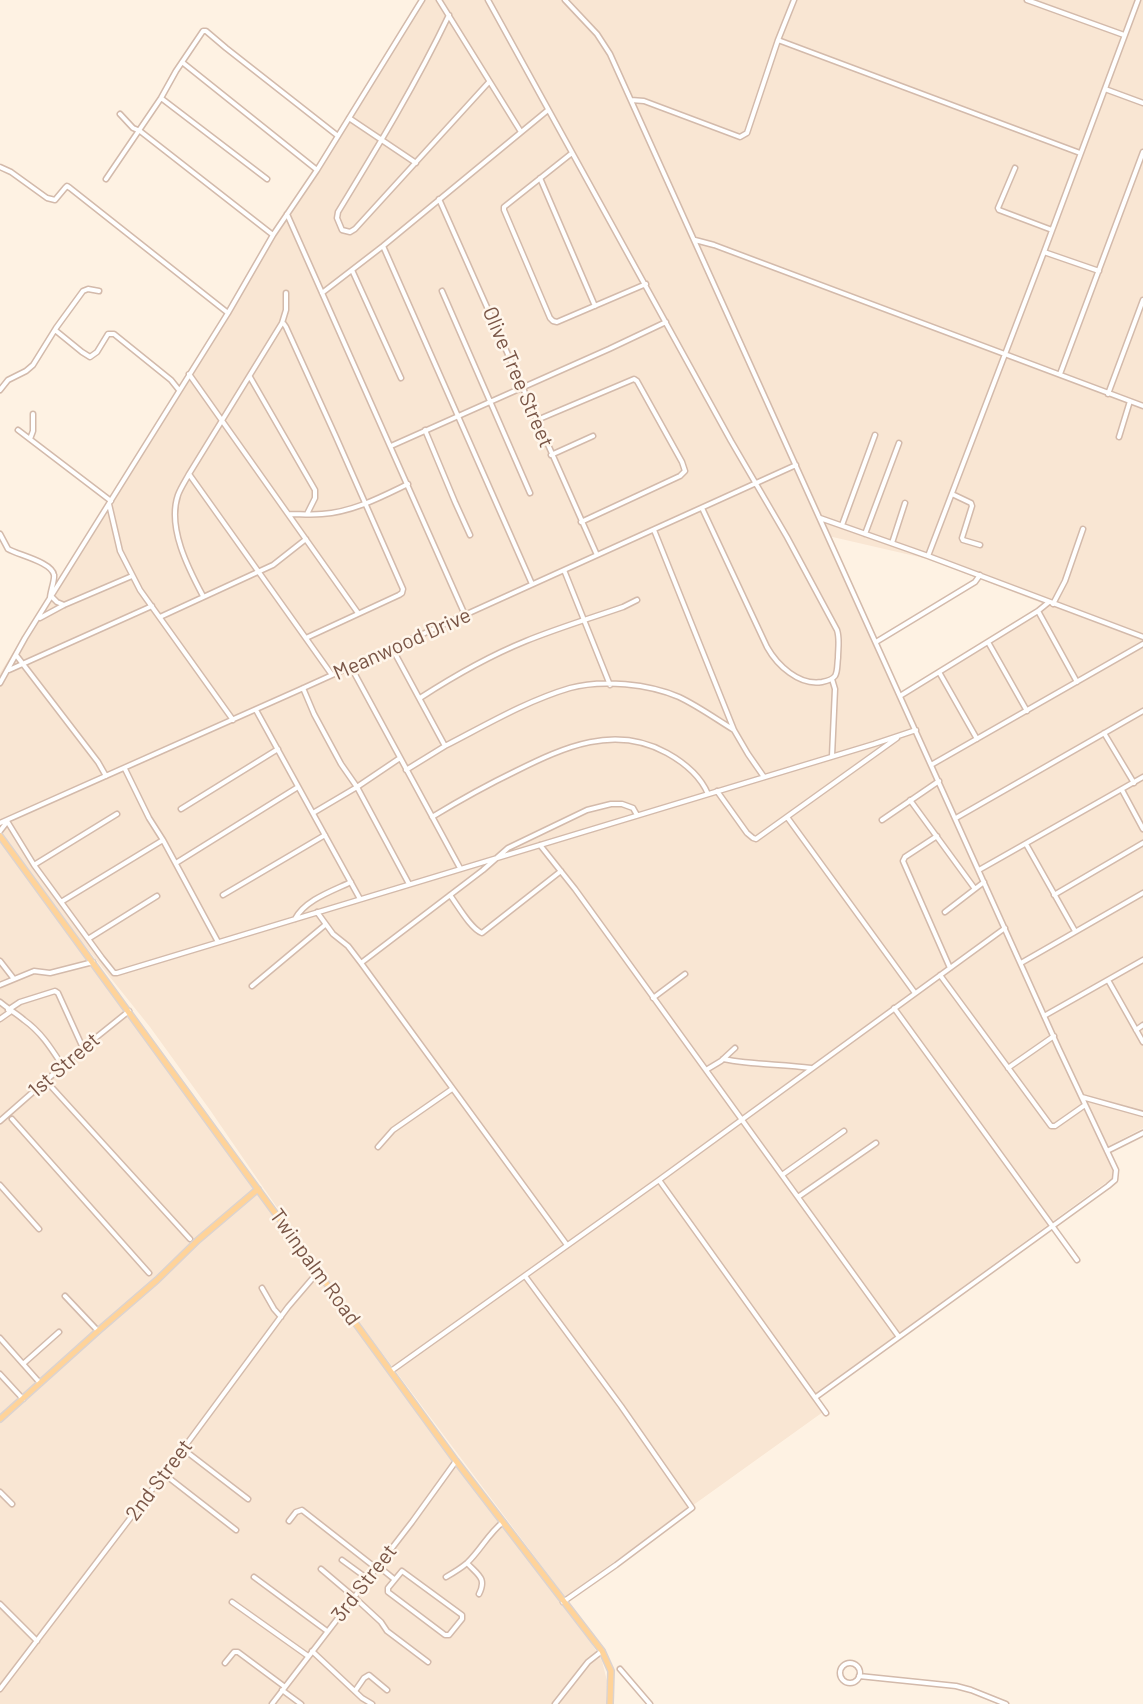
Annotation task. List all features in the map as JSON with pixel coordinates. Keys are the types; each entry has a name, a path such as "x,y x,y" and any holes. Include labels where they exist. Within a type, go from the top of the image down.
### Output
{"main road":[{"name":"Twinpalm Road","path":"0,836 456,1461 602,1651 610,1671 610,1704"},
{"path":"0,1419 157,1280 198,1240 258,1189"}],"street":[{"path":"0,683 228,313 273,235 317,170 422,0"},
{"path":"439,0 521,132"},
{"path":"488,0 837,630 839,637 837,668 832,679 823,682 809,682 792,675 775,660 766,647 702,508"},
{"path":"565,0 588,23 604,44 631,100 1044,1016 1116,1170 1115,1180 816,1397"},
{"path":"631,100 644,101 740,137 744,136 794,0"},
{"path":"1027,0 1124,35"},
{"path":"928,556 1138,0"},
{"path":"449,15 382,141 338,212 337,218 342,230 350,232 355,229 489,82"},
{"path":"106,179 162,99 167,86 200,33 206,30 338,136"},
{"path":"778,40 1080,153"},
{"path":"182,62 317,170"},
{"path":"1105,89 1143,103"},
{"path":"162,99 267,179"},
{"path":"322,293 383,246 548,110"},
{"path":"120,114 133,128 140,130 273,235"},
{"path":"349,118 416,163"},
{"path":"1060,374 1141,163 1143,152"},
{"path":"572,153 504,207 504,214 550,318 557,322 646,284"},
{"path":"0,168 11,172 47,198 56,200 65,188 70,188 228,313"},
{"path":"1015,168 999,210 1052,230"},
{"path":"540,178 595,306"},
{"name":"Olive Tree Street","path":"439,199 597,555"},
{"path":"287,214 465,615"},
{"path":"694,240 1143,406"},
{"path":"383,246 532,584"},
{"path":"1044,252 1098,271"},
{"path":"352,270 400,378"},
{"path":"0,390 8,380 31,368 83,291 88,289 99,291"},
{"path":"441,291 530,493"},
{"path":"203,596 186,565 177,531 178,495 282,323 286,293"},
{"path":"1108,394 1143,300"},
{"path":"391,446 666,322"},
{"path":"282,323 286,327 366,504 403,591 399,595 306,638"},
{"path":"55,330 90,357 96,353 108,334 114,334 172,381 179,391"},
{"path":"189,374 358,613"},
{"path":"250,377 315,490 315,498 307,514"},
{"path":"537,420 634,379 682,462 685,471 680,476 581,522"},
{"path":"1119,437 1130,401"},
{"path":"30,439 33,414"},
{"path":"18,430 110,502 120,551 132,576 232,720"},
{"path":"425,430 470,535"},
{"path":"552,455 593,435"},
{"path":"842,525 875,435"},
{"path":"865,534 899,443"},
{"name":"Meanwood Drive","path":"0,823 256,710 796,465"},
{"path":"189,474 332,675"},
{"path":"288,514 332,513 366,504 408,484"},
{"path":"952,494 971,502 972,506 963,540 980,544"},
{"path":"892,543 905,503"},
{"path":"820,518 980,575 1143,637"},
{"path":"900,696 1051,603 1065,581 1083,528"},
{"path":"654,530 734,730 765,777"},
{"path":"0,534 8,549 47,566 53,572 49,602"},
{"path":"160,617 281,560 306,539"},
{"path":"564,570 610,685"},
{"path":"876,642 975,582 980,575"},
{"path":"39,618 132,576"},
{"path":"52,597 64,605"},
{"path":"420,698 496,654 637,600"},
{"path":"8,670 152,606"},
{"path":"1038,611 1077,682"},
{"path":"988,642 1027,711"},
{"path":"932,765 1143,644"},
{"path":"392,648 445,746"},
{"path":"16,655 98,762 106,776"},
{"path":"351,667 460,868"},
{"path":"939,672 977,739"},
{"path":"832,679 836,689 832,756"},
{"path":"406,770 445,746 521,708 581,686 638,686 668,693 688,702 734,730"},
{"path":"303,688 341,764 357,787 409,884"},
{"path":"256,710 360,899"},
{"path":"956,818 1143,711"},
{"path":"0,831 7,821 34,865 102,958 114,973 117,973 916,730"},
{"path":"1104,733 1134,783"},
{"path":"717,791 753,838 759,837 903,734"},
{"path":"432,817 481,788 550,754 584,742 607,740 631,741 659,748 693,770 704,784 708,794"},
{"path":"181,809 278,749"},
{"path":"313,813 400,758"},
{"path":"124,769 148,818 176,863 218,942"},
{"path":"979,870 1143,777"},
{"path":"882,820 939,781"},
{"path":"176,863 298,788"},
{"path":"1122,790 1143,829"},
{"path":"910,800 975,889"},
{"path":"361,963 508,848 587,810 611,804 622,804 631,807 637,815"},
{"path":"34,865 117,814"},
{"path":"787,817 915,993"},
{"path":"223,895 325,835"},
{"path":"937,836 905,857 903,861 950,968"},
{"path":"61,902 163,840"},
{"path":"1054,895 1143,843"},
{"path":"540,844 900,1337"},
{"path":"1026,844 1075,931"},
{"path":"450,895 474,927 482,933 561,872"},
{"path":"295,919 307,905 351,882"},
{"path":"945,912 984,882"},
{"path":"1021,963 1143,893"},
{"path":"88,939 157,896"},
{"path":"317,912 325,925 348,946 361,963 567,1245"},
{"path":"252,986 325,925"},
{"path":"391,1371 659,1180 1005,928"},
{"path":"1044,1016 1143,960"},
{"path":"0,961 14,979"},
{"path":"0,986 34,971 50,973 93,962"},
{"path":"653,998 685,974"},
{"path":"940,975 1051,1126 1055,1126 1085,1105"},
{"path":"1108,980 1143,1042"},
{"path":"0,1019 20,1002 55,991 58,993 83,1048"},
{"path":"0,1002 42,1035 62,1065"},
{"path":"894,1008 1077,1260"},
{"name":"1st Street","path":"0,1120 62,1065 129,1011"},
{"path":"1136,1030 1143,1025"},
{"path":"1008,1068 1054,1036"},
{"path":"706,1070 735,1048"},
{"path":"723,1059 768,1066 790,1065 812,1068"},
{"path":"47,1082 190,1239"},
{"path":"378,1147 393,1130 452,1089"},
{"path":"1082,1097 1143,1114"},
{"path":"12,1119 149,1273"},
{"path":"782,1176 844,1131"},
{"path":"1107,1151 1143,1133"},
{"path":"798,1197 876,1143"},
{"path":"659,1180 826,1413"},
{"path":"0,1185 39,1228"},
{"name":"2nd Street","path":"0,1689 318,1271"},
{"path":"525,1276 621,1406 692,1508 563,1602"},
{"path":"262,1288 281,1317"},
{"path":"66,1296 98,1330"},
{"path":"23,1364 59,1332"},
{"path":"0,1338 40,1383"},
{"path":"0,1374 23,1399"},
{"path":"183,1449 248,1499"},
{"name":"3rd Street","path":"272,1704 456,1461"},
{"path":"164,1474 236,1530"},
{"path":"0,1492 12,1504"},
{"path":"289,1521 296,1512 302,1510 394,1579"},
{"path":"446,1577 467,1563 502,1522"},
{"path":"342,1560 368,1579"},
{"path":"467,1563 483,1580 479,1594"},
{"path":"321,1569 381,1622 387,1631 428,1662"},
{"path":"404,1571 462,1615 462,1619 449,1635 445,1635 390,1594 388,1588 394,1579 404,1571"},
{"path":"254,1577 327,1631"},
{"path":"232,1602 308,1656"},
{"path":"0,1604 37,1641"},
{"path":"312,1651 372,1704"},
{"path":"555,1704 588,1662 602,1651"},
{"path":"225,1663 234,1652 238,1652 301,1704"},
{"path":"852,1664 858,1668 859,1676 854,1682 847,1683 841,1677 840,1670 845,1665 852,1664"},
{"path":"620,1670 650,1704"},
{"path":"355,1691 369,1675 387,1690"},
{"path":"859,1676 956,1686 970,1689 1006,1704"}],"shaded area":[{"path":"421,0 1143,0 1143,1128 1103,1149 1113,1172 1112,1178 817,1393 823,1412 565,1597 320,1270 150,1027 57,911 245,1177 438,1441 584,1631 602,1661 607,1681 606,1704 0,1704 0,673 140,454","holes":["797,466 813,509 797,473 792,469 248,714","824,535 928,559 1049,606 899,698"]}]}
